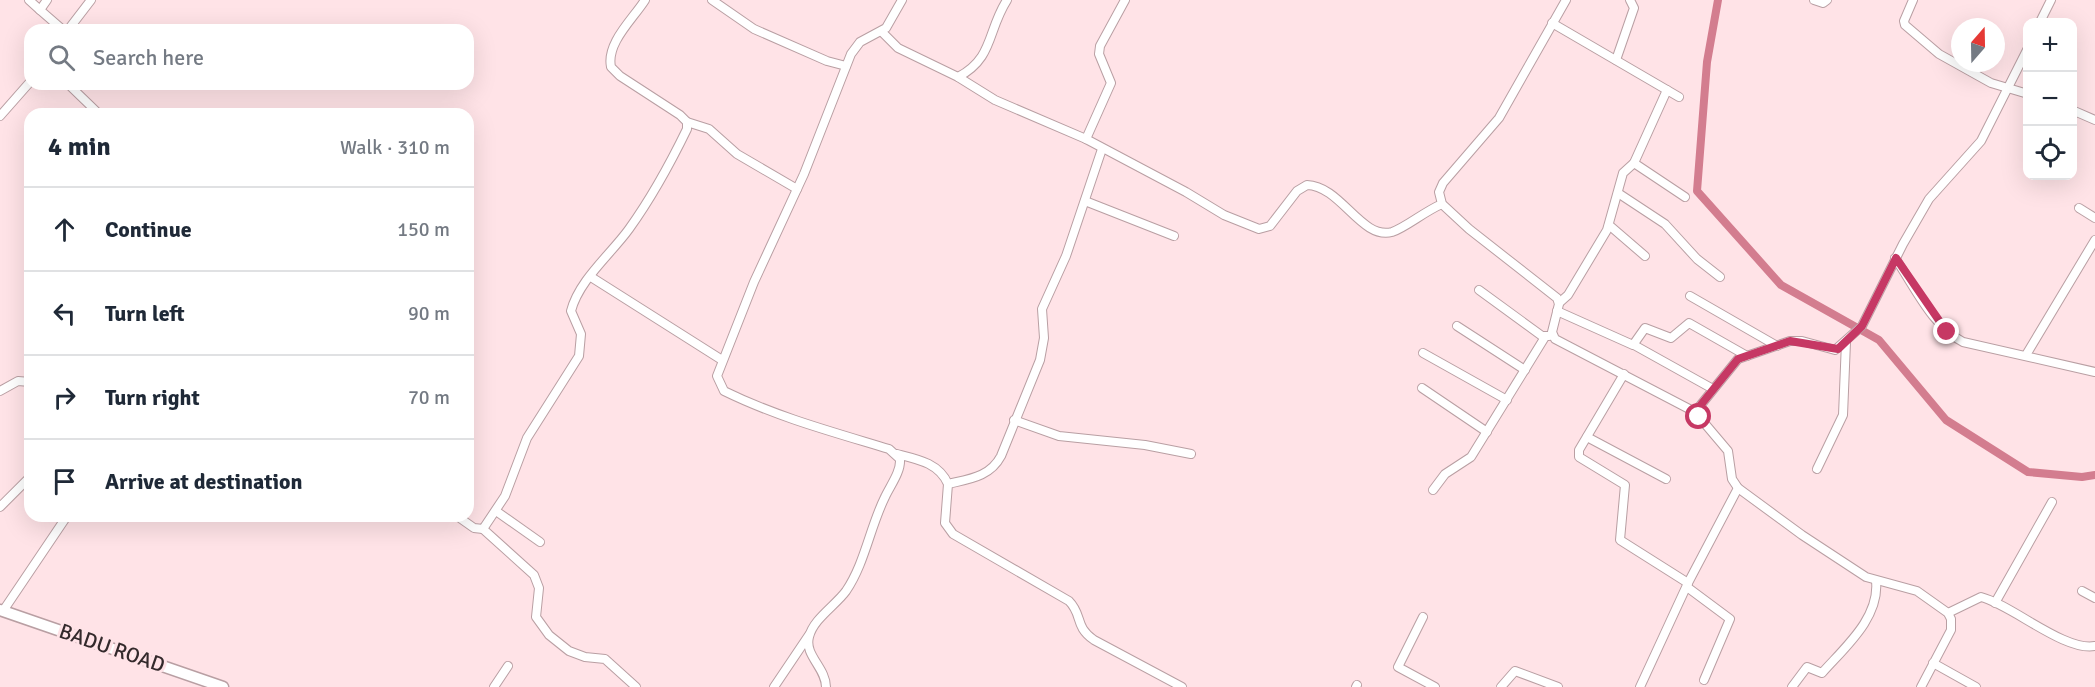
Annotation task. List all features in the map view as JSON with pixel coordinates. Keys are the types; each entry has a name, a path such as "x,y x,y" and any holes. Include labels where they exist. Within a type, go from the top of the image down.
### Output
{"main road":[{"name":"BADU ROAD","path":"2,611 223,687"}],"street":[{"path":"29,0 58,24"},
{"path":"40,10 47,0"},
{"path":"71,24 91,0"},
{"path":"645,0 619,37 611,57 611,67 620,76 680,115 687,122 709,129 737,154 797,189"},
{"path":"712,0 754,29 827,61 846,66"},
{"path":"902,0 882,32 860,42 846,66 797,189 717,376 724,391 791,419 932,466 941,472 948,484 944,517 947,529 1069,601 1076,610 1081,630 1094,640 1182,687"},
{"path":"958,77 981,61 993,26 1007,0"},
{"path":"1086,139 1110,88 1110,78 1101,62 1100,46 1107,28 1125,0"},
{"path":"1558,307 1557,298 1469,229 1442,204 1439,192 1443,183 1499,118 1566,0"},
{"path":"1616,60 1634,8 1630,0"},
{"path":"1814,0 1821,3 1827,0"},
{"path":"1913,0 1904,21 1905,25 1939,54 1991,83 2023,92"},
{"path":"2042,18 2051,0"},
{"path":"1552,23 1679,97"},
{"path":"882,32 898,48 958,77 995,100 1086,139 1186,192 1224,215 1259,229 1274,222 1297,191 1307,185 1328,192 1367,226 1385,233 1398,230 1423,212 1442,204"},
{"path":"1695,412 1734,362 1798,340 1834,350 1853,336 1862,326 1896,258 1933,193 1981,141 2023,58"},
{"path":"0,116 24,89"},
{"path":"74,90 93,108"},
{"path":"1433,490 1445,474 1471,457 1549,336 1558,307 1568,295 1609,225 1624,172 1634,163 1667,90"},
{"path":"2077,112 2095,120"},
{"path":"483,529 505,496 527,438 579,356 581,334 571,311 576,296 629,228 666,173 687,129 687,122"},
{"path":"948,484 992,469 1001,456 1043,348 1042,309 1066,256 1102,149"},
{"path":"1634,163 1685,197"},
{"path":"1618,193 1665,224 1697,259 1720,277"},
{"path":"1086,201 1174,236"},
{"path":"2079,208 2095,218"},
{"path":"1609,225 1645,256"},
{"path":"2026,356 2095,240"},
{"path":"1896,258 1947,332 1963,342 2095,372"},
{"path":"591,277 722,360"},
{"path":"1479,290 1549,336 1695,412 1728,451 1732,479 1738,488 1802,536 1876,581 1912,588 1948,613 1951,619 1951,630 1921,687"},
{"path":"1690,296 1777,346"},
{"path":"1558,307 1634,345 1713,389"},
{"path":"1634,345 1645,328 1671,338 1688,323 1748,356"},
{"path":"1456,326 1525,370"},
{"path":"1817,469 1843,416 1846,342"},
{"path":"1423,353 1507,400"},
{"path":"1624,374 1579,450 1579,457 1625,485 1620,540 1688,585 1730,619 1729,626 1704,680"},
{"path":"0,391 18,381 24,382"},
{"path":"1422,388 1487,432"},
{"path":"1014,420 1059,436 1145,445 1191,454"},
{"path":"1587,437 1666,479"},
{"path":"774,687 809,634 840,599 855,576 875,518 899,469 897,454"},
{"path":"0,507 24,483"},
{"path":"1640,687 1688,585 1738,488"},
{"path":"1995,603 2052,502"},
{"path":"496,511 540,542"},
{"path":"2,611 63,522"},
{"path":"466,522 474,528 483,529 534,575 539,588 536,617 549,635 577,655 604,658 636,687"},
{"path":"1792,687 1807,667 1822,673 1862,627 1876,592 1876,581"},
{"path":"2082,591 2095,598"},
{"path":"1948,613 1978,597 1995,603 2066,640 2089,647 2095,646"},
{"path":"1424,617 1398,667 1435,687"},
{"path":"809,634 808,647 825,675 826,687"},
{"path":"1933,663 1976,687"},
{"path":"494,687 508,666"},
{"path":"1501,687 1515,671 1558,687"}],"waterway":[{"path":"1718,0 1707,62 1697,191 1781,285 1879,340 1946,420 2028,472 2082,477 2095,475"}],"route":[{"path":"1699,417 1695,412 1738,359 1798,340 1831,350 1838,349 1862,326 1896,258 1947,332"}]}
